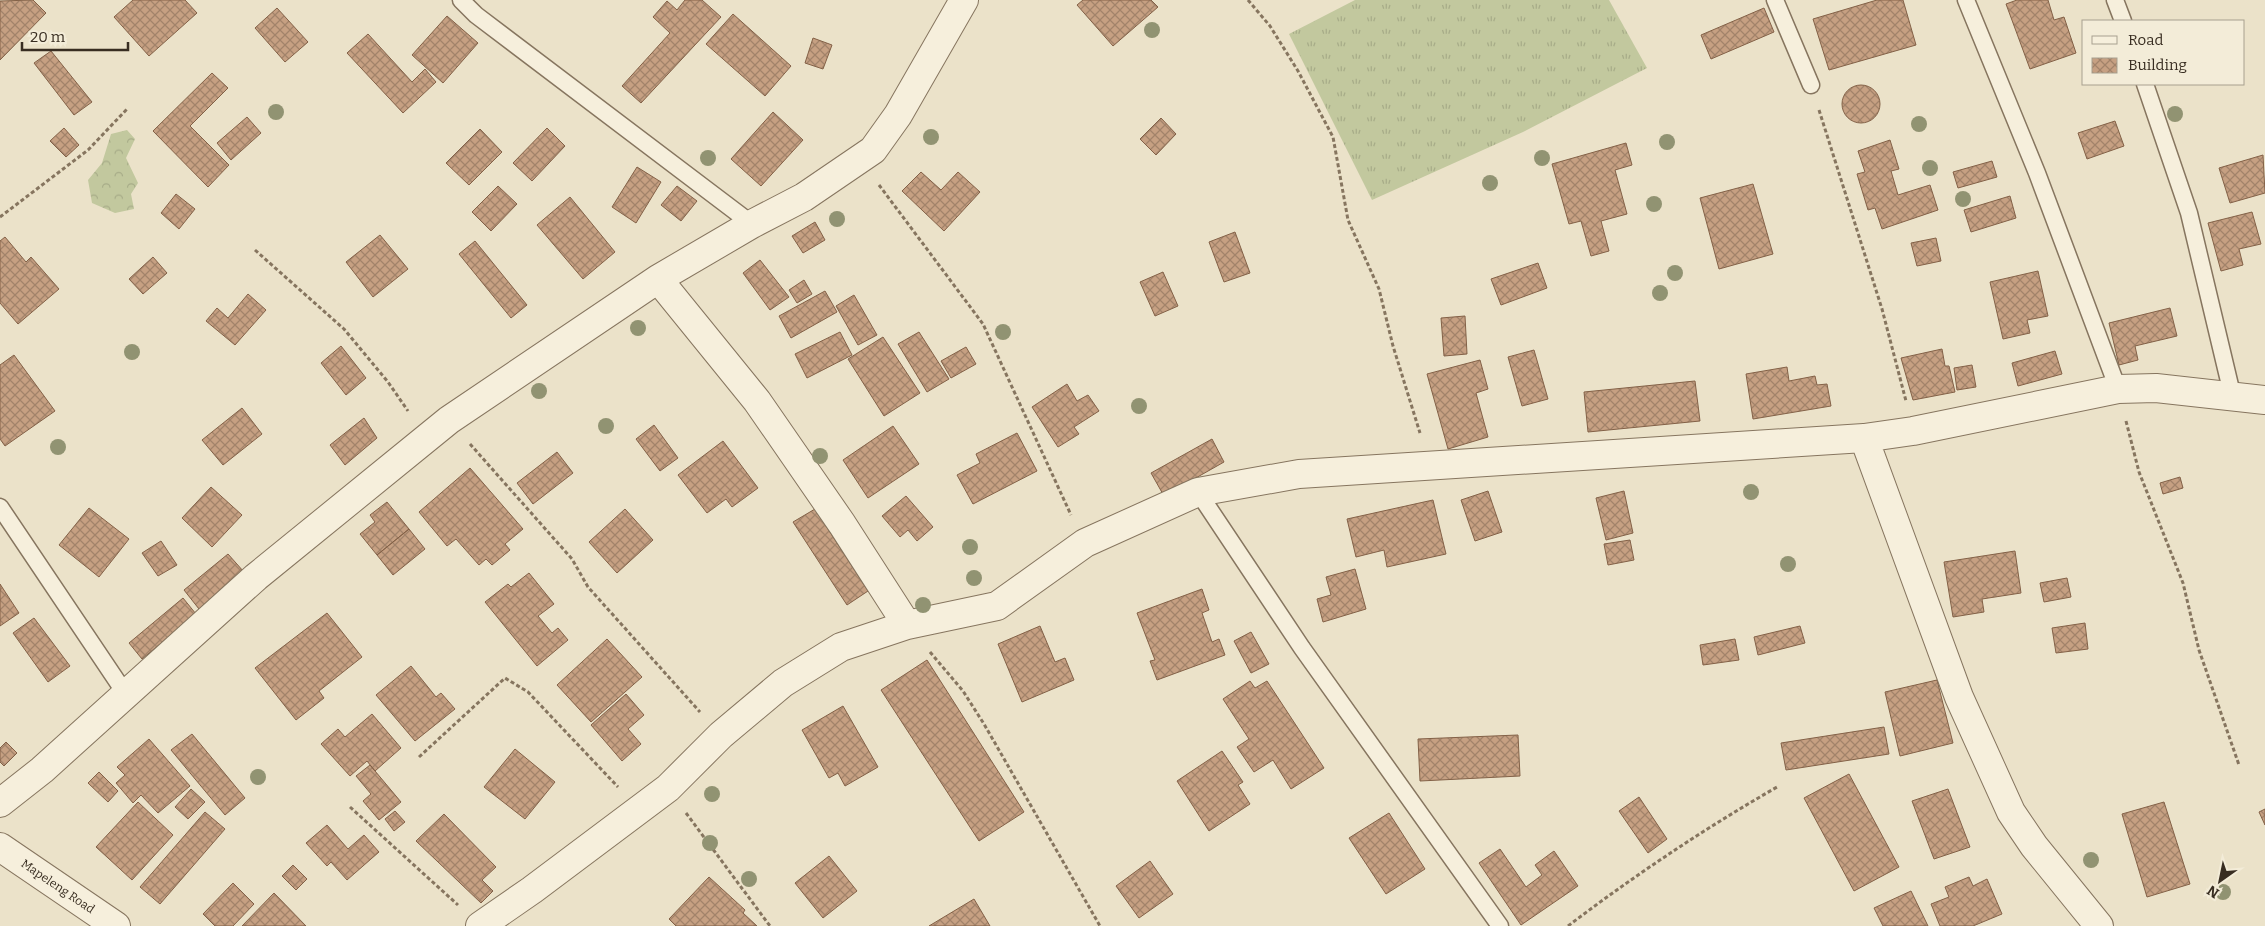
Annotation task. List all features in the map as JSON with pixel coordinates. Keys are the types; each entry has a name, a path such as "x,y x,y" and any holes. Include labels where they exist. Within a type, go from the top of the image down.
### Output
{"street":[{"path":"0,803 42,770 256,577 449,420 658,279 752,224 804,198 873,150 898,115 964,0"},
{"path":"658,279 757,401 842,524 907,625"},
{"path":"480,926 532,890 668,788 721,735 784,683 841,647 907,625 997,606 1084,543 1198,492 1299,474 1430,464 1864,438 1913,431 2118,389 2156,388 2233,398 2265,400"},
{"path":"1864,438 1959,697 2011,812 2034,846 2099,926"},
{"name":"Mapeleng Road","path":"0,847 116,926"}],"lane":[{"path":"461,0 476,15 752,224"},
{"path":"1775,0 1811,85"},
{"path":"1966,0 2037,173 2118,389"},
{"path":"2115,0 2123,20"},
{"path":"2145,85 2189,212 2233,398"},
{"path":"1198,492 1302,648 1500,926"},
{"path":"0,507 126,693"}],"path":[{"path":"1248,0 1275,33 1298,71 1333,137 1348,220 1379,289 1393,346 1430,464"},
{"path":"1811,85 1882,309 1913,431"},
{"path":"0,218 88,150 128,108"},
{"path":"860,158 983,324 1084,543"},
{"path":"255,250 344,329 388,382 426,439"},
{"path":"2118,389 2139,472 2183,583 2199,650 2239,765"},
{"path":"449,420 572,559 588,587 721,735"},
{"path":"907,625 963,691 1100,926"},
{"path":"419,756 505,678 528,692 600,766 638,810"},
{"path":"1568,926 1628,880 1730,814 1777,787"},
{"path":"668,788 770,926"},
{"path":"350,806 480,926"}],"green space":[{"path":"1355,0 1609,0 1647,68 1523,132 1372,200 1289,34"},
{"path":"127,130 135,139 126,158 138,183 131,194 134,209 115,213 92,203 88,180 102,163 111,134"}],"building":[{"path":"33,0 46,13 0,60 0,1"},
{"path":"133,0 185,0 197,13 149,56 114,17"},
{"path":"685,0 702,0 721,17 641,103 622,86 670,33 653,17 667,1 677,10"},
{"path":"1083,0 1151,0 1158,7 1113,46 1077,5"},
{"path":"1877,0 1903,0 1916,45 1829,70 1813,19"},
{"path":"2017,0 2048,0 2054,20 2064,17 2076,53 2030,69 2006,4"},
{"path":"277,8 308,42 285,62 255,28"},
{"path":"1764,8 1774,32 1711,59 1701,35"},
{"path":"733,14 791,66 765,96 706,44"},
{"path":"447,16 478,43 443,83 412,55"},
{"path":"368,34 412,82 425,69 436,82 403,113 347,53"},
{"path":"813,38 832,45 823,69 805,63"},
{"path":"51,51 92,102 74,115 34,63"},
{"path":"212,73 228,88 190,126 229,165 208,187 153,131"},
{"path":"1861,85 1875,90 1880,104 1875,118 1861,123 1847,118 1842,104 1847,90"},
{"path":"773,112 803,140 761,186 731,159"},
{"path":"247,117 261,133 231,160 217,143"},
{"path":"1161,118 1176,134 1156,155 1140,139"},
{"path":"2115,121 2124,146 2087,159 2078,133"},
{"path":"64,128 79,145 66,157 50,141"},
{"path":"547,128 565,146 532,181 513,163"},
{"path":"480,129 502,152 469,185 446,163"},
{"path":"1890,140 1899,169 1891,171 1898,195 1930,185 1938,210 1882,229 1875,208 1868,210 1857,174 1865,172 1858,151"},
{"path":"1626,143 1632,165 1615,170 1627,214 1601,221 1609,251 1591,256 1581,221 1569,224 1552,164"},
{"path":"2263,155 2265,193 2230,203 2219,168"},
{"path":"1992,161 1997,177 1958,188 1953,172"},
{"path":"637,167 661,182 636,223 612,207"},
{"path":"921,172 941,190 958,172 980,192 944,231 902,191"},
{"path":"1753,184 1773,254 1719,269 1700,198"},
{"path":"498,186 517,204 491,231 472,212"},
{"path":"677,186 697,201 681,221 661,205"},
{"path":"176,194 195,209 179,229 161,213"},
{"path":"2010,196 2016,218 1971,232 1964,210"},
{"path":"570,197 615,252 583,279 537,225"},
{"path":"2252,212 2261,244 2239,249 2243,265 2221,271 2208,223"},
{"path":"815,222 825,240 803,253 792,236"},
{"path":"1235,232 1250,273 1224,282 1209,242"},
{"path":"380,235 408,269 373,297 346,262"},
{"path":"5,237 26,262 31,257 59,289 18,324 0,303 0,241"},
{"path":"1936,238 1941,261 1917,266 1911,243"},
{"path":"475,241 527,305 511,318 459,254"},
{"path":"153,257 167,273 143,294 129,279"},
{"path":"760,260 789,297 770,310 743,273"},
{"path":"1538,263 1547,288 1501,305 1491,279"},
{"path":"2038,271 2048,316 2027,320 2030,333 2003,339 1990,282"},
{"path":"1163,272 1178,306 1155,316 1140,282"},
{"path":"804,280 812,294 797,303 789,290"},
{"path":"825,291 837,312 791,338 779,316"},
{"path":"248,294 266,310 235,345 206,321 217,308 228,318"},
{"path":"854,295 877,335 858,345 836,306"},
{"path":"2170,308 2177,336 2135,346 2138,360 2119,365 2109,323"},
{"path":"1465,316 1467,354 1444,356 1441,318"},
{"path":"840,332 852,355 807,378 795,354"},
{"path":"919,332 949,379 927,392 898,344"},
{"path":"883,337 920,393 884,416 848,359"},
{"path":"341,346 366,378 346,395 321,363"},
{"path":"966,347 976,364 951,378 941,361"},
{"path":"1942,349 1945,366 1949,366 1955,392 1913,400 1901,358"},
{"path":"1534,350 1548,399 1522,406 1508,357"},
{"path":"2055,351 2062,374 2018,386 2012,363"},
{"path":"14,355 55,411 5,446 0,439 0,365"},
{"path":"1480,360 1488,389 1476,393 1488,437 1448,449 1427,374"},
{"path":"1972,365 1976,387 1957,390 1954,368"},
{"path":"1787,367 1789,381 1815,376 1817,385 1827,384 1831,406 1753,419 1746,374"},
{"path":"1695,381 1700,421 1588,432 1584,392"},
{"path":"1067,384 1077,401 1088,395 1099,411 1074,427 1079,434 1058,447 1032,407"},
{"path":"242,408 262,434 223,465 202,440"},
{"path":"364,418 377,438 345,465 330,445"},
{"path":"654,425 678,458 660,471 636,439"},
{"path":"893,426 919,464 868,498 843,460"},
{"path":"1017,433 1037,471 973,504 957,475 980,463 976,454"},
{"path":"1212,439 1224,462 1164,496 1151,473"},
{"path":"723,441 758,488 732,507 726,499 707,513 678,475"},
{"path":"557,452 573,473 533,504 517,483"},
{"path":"470,468 523,529 505,544 510,550 492,565 486,559 479,565 456,539 447,546 419,512"},
{"path":"2180,477 2183,488 2163,494 2160,483"},
{"path":"211,487 242,515 212,547 182,518"},
{"path":"1488,491 1502,532 1475,541 1461,500"},
{"path":"1624,491 1633,533 1606,540 1596,498"},
{"path":"906,496 933,527 917,541 908,530 900,537 882,516"},
{"path":"1433,500 1446,554 1387,567 1384,550 1356,557 1347,519"},
{"path":"387,502 409,529 377,555 360,534 375,522 370,515"},
{"path":"89,508 129,539 99,577 59,545"},
{"path":"625,509 653,540 617,573 589,542"},
{"path":"815,509 868,591 847,605 793,522"},
{"path":"409,529 425,549 393,575 377,555"},
{"path":"1630,540 1634,560 1608,565 1604,544"},
{"path":"161,541 177,565 158,576 142,553"},
{"path":"2015,551 2021,593 1982,599 1984,612 1953,617 1944,562"},
{"path":"228,554 244,572 199,609 184,590"},
{"path":"1355,569 1366,609 1323,622 1317,599 1331,595 1326,577"},
{"path":"529,573 554,604 538,616 552,633 558,628 568,640 537,666 485,602 508,584 511,587"},
{"path":"2067,578 2071,597 2044,602 2040,583"},
{"path":"0,584 19,613 0,626"},
{"path":"1202,589 1209,610 1202,613 1212,642 1219,639 1225,655 1157,680 1150,661 1155,660 1137,613"},
{"path":"183,598 196,614 142,659 129,643"},
{"path":"327,613 362,657 319,691 324,698 296,720 255,668"},
{"path":"34,618 70,666 48,682 13,633"},
{"path":"2085,623 2088,649 2056,653 2052,628"},
{"path":"1040,626 1055,662 1065,658 1074,680 1022,702 998,644"},
{"path":"1800,626 1805,643 1758,655 1754,637"},
{"path":"1251,632 1269,664 1251,673 1234,641"},
{"path":"607,639 642,677 591,722 557,685"},
{"path":"1735,639 1739,660 1703,665 1700,645"},
{"path":"927,660 1024,812 979,841 881,690"},
{"path":"411,666 436,697 441,693 455,709 415,741 376,695"},
{"path":"1937,680 1953,743 1900,756 1885,692"},
{"path":"1250,681 1255,688 1267,681 1324,768 1291,789 1273,760 1254,772 1237,747 1249,739 1223,699"},
{"path":"626,694 644,715 628,729 641,744 622,761 591,725"},
{"path":"843,706 878,767 845,786 838,773 829,778 802,730"},
{"path":"372,714 401,748 375,771 367,761 350,776 321,744 338,729 345,737"},
{"path":"1884,727 1889,754 1786,770 1781,743"},
{"path":"192,734 245,798 225,815 171,750"},
{"path":"1518,735 1520,776 1420,781 1418,739"},
{"path":"149,739 190,786 158,813 141,795 133,803 116,783 125,775 117,767"},
{"path":"6,742 17,753 4,766 0,762 0,748"},
{"path":"515,749 555,782 525,819 484,787"},
{"path":"1222,751 1243,782 1238,785 1250,804 1209,831 1177,781"},
{"path":"370,765 401,802 379,820 363,801 371,794 356,776"},
{"path":"99,772 118,791 108,802 88,783"},
{"path":"1849,774 1899,867 1854,891 1804,798"},
{"path":"191,789 205,802 188,819 175,807"},
{"path":"1948,789 1970,847 1934,859 1912,801"},
{"path":"1639,797 1667,839 1648,853 1619,811"},
{"path":"138,802 173,835 132,880 96,847"},
{"path":"2164,802 2190,884 2147,897 2122,814"},
{"path":"2265,809 2265,825 2259,812"},
{"path":"395,811 405,822 394,831 385,819"},
{"path":"205,812 225,829 160,904 140,887"},
{"path":"1389,813 1425,869 1386,894 1349,838"},
{"path":"444,814 496,867 482,880 493,891 481,903 416,841"},
{"path":"327,825 348,849 364,835 379,852 347,880 331,862 327,866 306,843"},
{"path":"1500,849 1526,887 1542,875 1535,865 1554,851 1578,886 1521,925 1479,863"},
{"path":"829,856 857,891 823,918 795,883"},
{"path":"1150,861 1173,894 1139,918 1116,886"},
{"path":"293,865 307,879 296,890 282,876"},
{"path":"709,877 745,910 743,913 757,926 676,926 669,919"},
{"path":"1969,877 1973,886 1987,879 2002,914 1973,926 1940,926 1931,904 1949,897 1945,887"},
{"path":"233,883 254,904 233,926 215,926 203,914"},
{"path":"1911,891 1928,926 1883,926 1874,908"},
{"path":"274,893 306,926 242,926"},
{"path":"974,899 990,926 929,926"}]}
